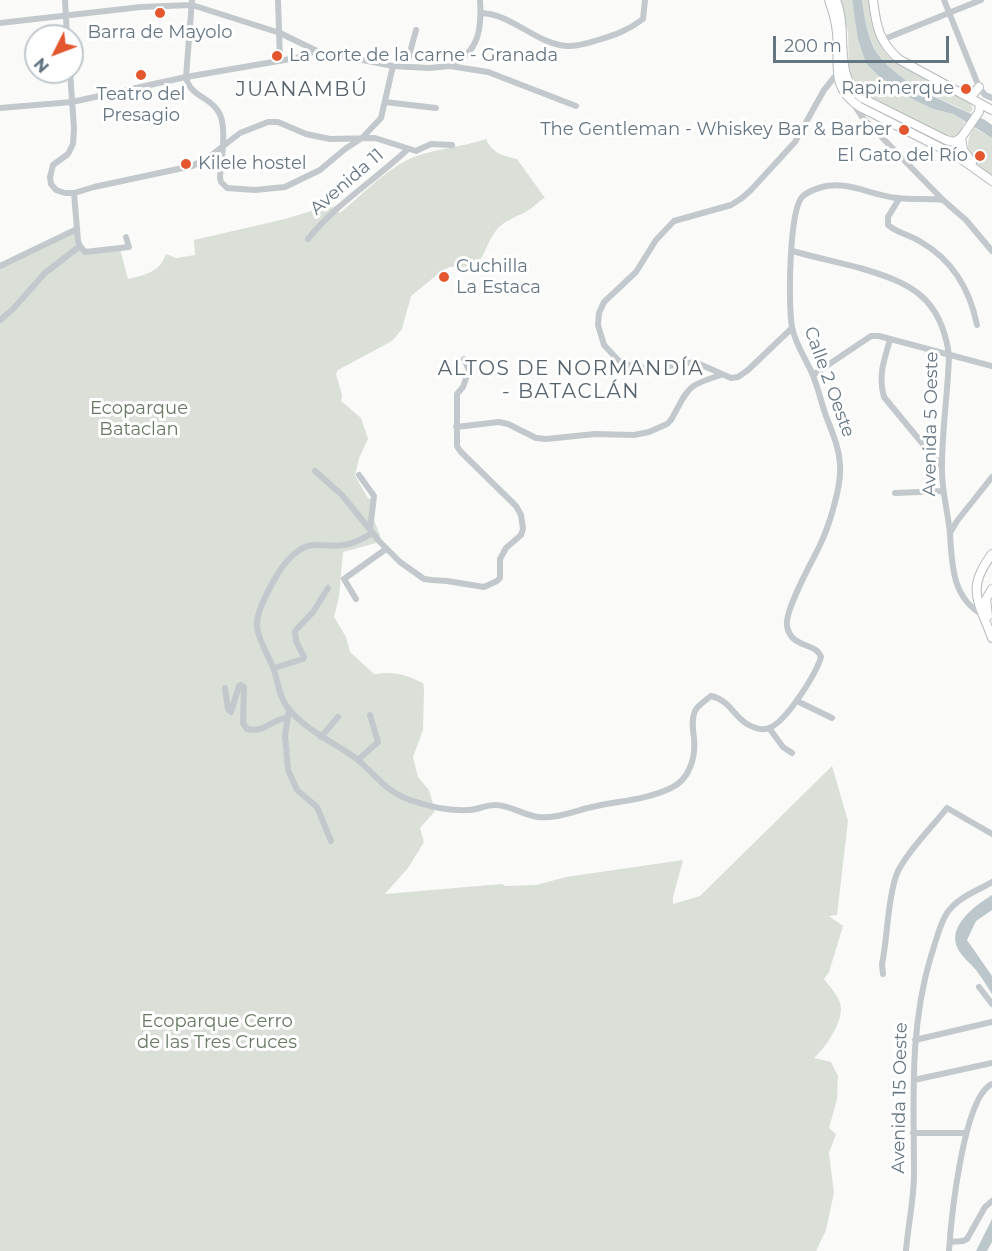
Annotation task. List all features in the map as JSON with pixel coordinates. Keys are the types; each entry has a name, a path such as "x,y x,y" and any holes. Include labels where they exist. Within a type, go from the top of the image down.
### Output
{"main road":[{"path":"829,0 837,34 837,74 842,89 859,106 945,150 984,174"},
{"path":"836,0 842,17 846,76 859,106 954,142 963,136 986,106 900,60 882,40 876,25 873,0"},
{"path":"970,98 979,87"},
{"path":"963,136 962,149 965,155 992,181"},
{"path":"991,634 977,596 976,585 979,572 992,554"},
{"path":"991,634 986,599 992,589"}],"street":[{"path":"65,0 66,24"},
{"path":"278,0 280,60"},
{"path":"450,66 466,57 474,47 479,31 480,0"},
{"path":"481,14 499,16 549,42 577,46 622,33 643,19 645,0"},
{"path":"944,0 986,106"},
{"path":"882,40 981,0"},
{"path":"192,2 186,77 192,92 214,105 220,112 223,125 222,147"},
{"path":"0,23 192,2 280,33 317,51 393,66 438,68 450,66 488,72 576,106"},
{"path":"406,67 416,30"},
{"path":"0,108 72,102 186,77 296,58 317,51"},
{"name":"Avenida 11","path":"222,147 220,178 223,186 235,190 285,187 320,170 362,138 381,118 393,66"},
{"path":"792,328 748,370 731,378 695,362 649,369 628,365 618,360 604,345 598,325 604,302 636,272 656,240 674,221 731,205 751,190 795,142 824,90 837,74"},
{"path":"71,84 73,144 68,154 53,165 50,177 51,184 56,190 65,193 75,193 192,166 209,157 240,133 268,122 278,122 306,134 330,139 375,138 416,151 431,144 452,145"},
{"path":"979,87 985,95 986,106"},
{"path":"385,102 436,108"},
{"path":"859,106 992,251"},
{"name":"Avenida 11","path":"308,239 344,202 408,149"},
{"name":"Calle 2 Oeste","path":"769,728 777,723 797,701 819,665 821,657 818,651 796,642 789,634 787,618 821,544 834,503 841,466 839,452 813,375 792,328 792,251 796,212 801,198 824,186 840,186 899,199 943,200"},
{"path":"75,193 80,246 86,252 129,247 126,237"},
{"path":"899,199 888,217 888,225 893,230 922,242 945,260 968,294 977,325"},
{"path":"0,266 77,229"},
{"path":"0,320 45,273 80,246"},
{"name":"Avenida 5 Oeste","path":"792,251 903,282 917,291 942,323 948,355 942,466 943,491 954,576 961,595 973,609 983,615"},
{"path":"813,375 871,336 992,366"},
{"path":"890,340 880,373 880,384 884,396 942,466"},
{"path":"315,471 342,495 386,549 424,579 484,587 500,578 500,559 506,548 523,529 521,515 508,497 457,446 457,394 463,387 469,370 464,359"},
{"path":"456,428 508,424 530,436 546,439 595,434 634,435 649,432 667,424 689,389 698,382 722,375"},
{"path":"359,475 374,496 371,531 361,540 343,546 312,544 300,549 282,568 260,610 257,626 288,709 321,737 358,760 391,791 412,800 445,808 469,810 494,805 537,817 552,817 634,800 673,787 686,777 693,760 692,723 695,711 711,696 720,698 730,705 736,716 746,724 758,729 769,728 783,747 792,753"},
{"path":"950,533 957,520 992,477"},
{"path":"895,493 943,491"},
{"path":"356,599 344,579 386,549"},
{"path":"274,668 303,660 295,631 313,612 327,588"},
{"path":"225,688 228,709 231,712 239,686 244,687 243,723 247,729 260,730 277,720 286,718"},
{"path":"797,701 832,718"},
{"path":"288,709 286,718 288,770 291,780 297,790 317,807 331,841"},
{"path":"358,760 378,742 370,715"},
{"path":"321,737 338,717"},
{"path":"883,974 882,964 892,892 897,874 905,860 947,808 992,834"},
{"name":"Avenida 15 Oeste","path":"906,1251 914,1175 915,1040 923,982 944,919 953,907 992,882"},
{"path":"979,987 992,1004"},
{"path":"915,1040 992,1022"},
{"path":"914,1080 992,1063"},
{"path":"949,1251 965,1133 983,1092 992,1084"},
{"path":"913,1132 965,1133"},
{"path":"950,1242 967,1239 992,1201"}],"green space":[{"path":"840,0 852,0 853,8 881,78 912,99 933,109 953,114 965,122 958,136 951,139 859,92 852,81 849,69 848,33"},
{"path":"862,0 869,0 877,37 889,57 971,104 973,109 970,113 916,86 880,57 869,34"},
{"path":"974,128 992,138 992,177 974,161 968,149"},
{"name":"Ecoparque Cerro de las Tres Cruces","path":"486,139 491,148 498,153 517,159 545,198 499,228 473,267 450,267 443,270 411,296 402,329 392,341 338,370 336,374 342,395 341,401 361,418 368,439 359,458 355,476 368,498 374,501 373,518 380,535 376,543 343,552 339,597 334,617 346,637 350,652 374,674 405,675 423,683 424,689 423,730 413,757 418,777 429,790 435,811 420,828 424,842 408,868 385,894 502,884 505,886 536,885 566,877 683,860 673,904 700,896 832,766 848,821 837,915 829,916 843,926 829,972 824,979 835,993 841,1009 832,1036 814,1058 831,1062 838,1076 837,1099 829,1128 836,1134 829,1153 834,1193 826,1230 816,1251 0,1251 0,266 77,229 80,246 85,252 120,249 128,279 134,278 156,269 166,254 176,258 195,255 194,240 285,219 321,208 334,207 340,213 404,162 423,154"}],"shaded area":[{"path":"852,0 862,0 873,46 893,70 923,90 985,120 992,125 992,138 953,114 933,109 912,99 881,78 866,63 858,39"},
{"path":"992,895 992,910 976,921 967,940 992,976 992,994 976,970 964,958 955,940 959,924 964,917"},
{"path":"992,1219 992,1242 987,1251 976,1251"}],"place":[{"name":"Barra de Mayolo","path":"160,13"},
{"name":"La corte de la carne - Granada","path":"277,56"},
{"name":"Teatro del Presagio","path":"141,75"},
{"name":"Rapimerque","path":"966,89"},
{"name":"The Gentleman - Whiskey Bar & Barber","path":"904,130"},
{"name":"El Gato del Río","path":"980,156"},
{"name":"Kilele hostel","path":"186,164"},
{"name":"Cuchilla La Estaca","path":"444,277"}],"district":[{"name":"JUANAMBÚ","path":"302,90"},
{"name":"ALTOS DE NORMANDÍA - BATACLÁN","path":"571,380"}],"park label":[{"name":"Ecoparque Bataclan","path":"139,419"}]}
